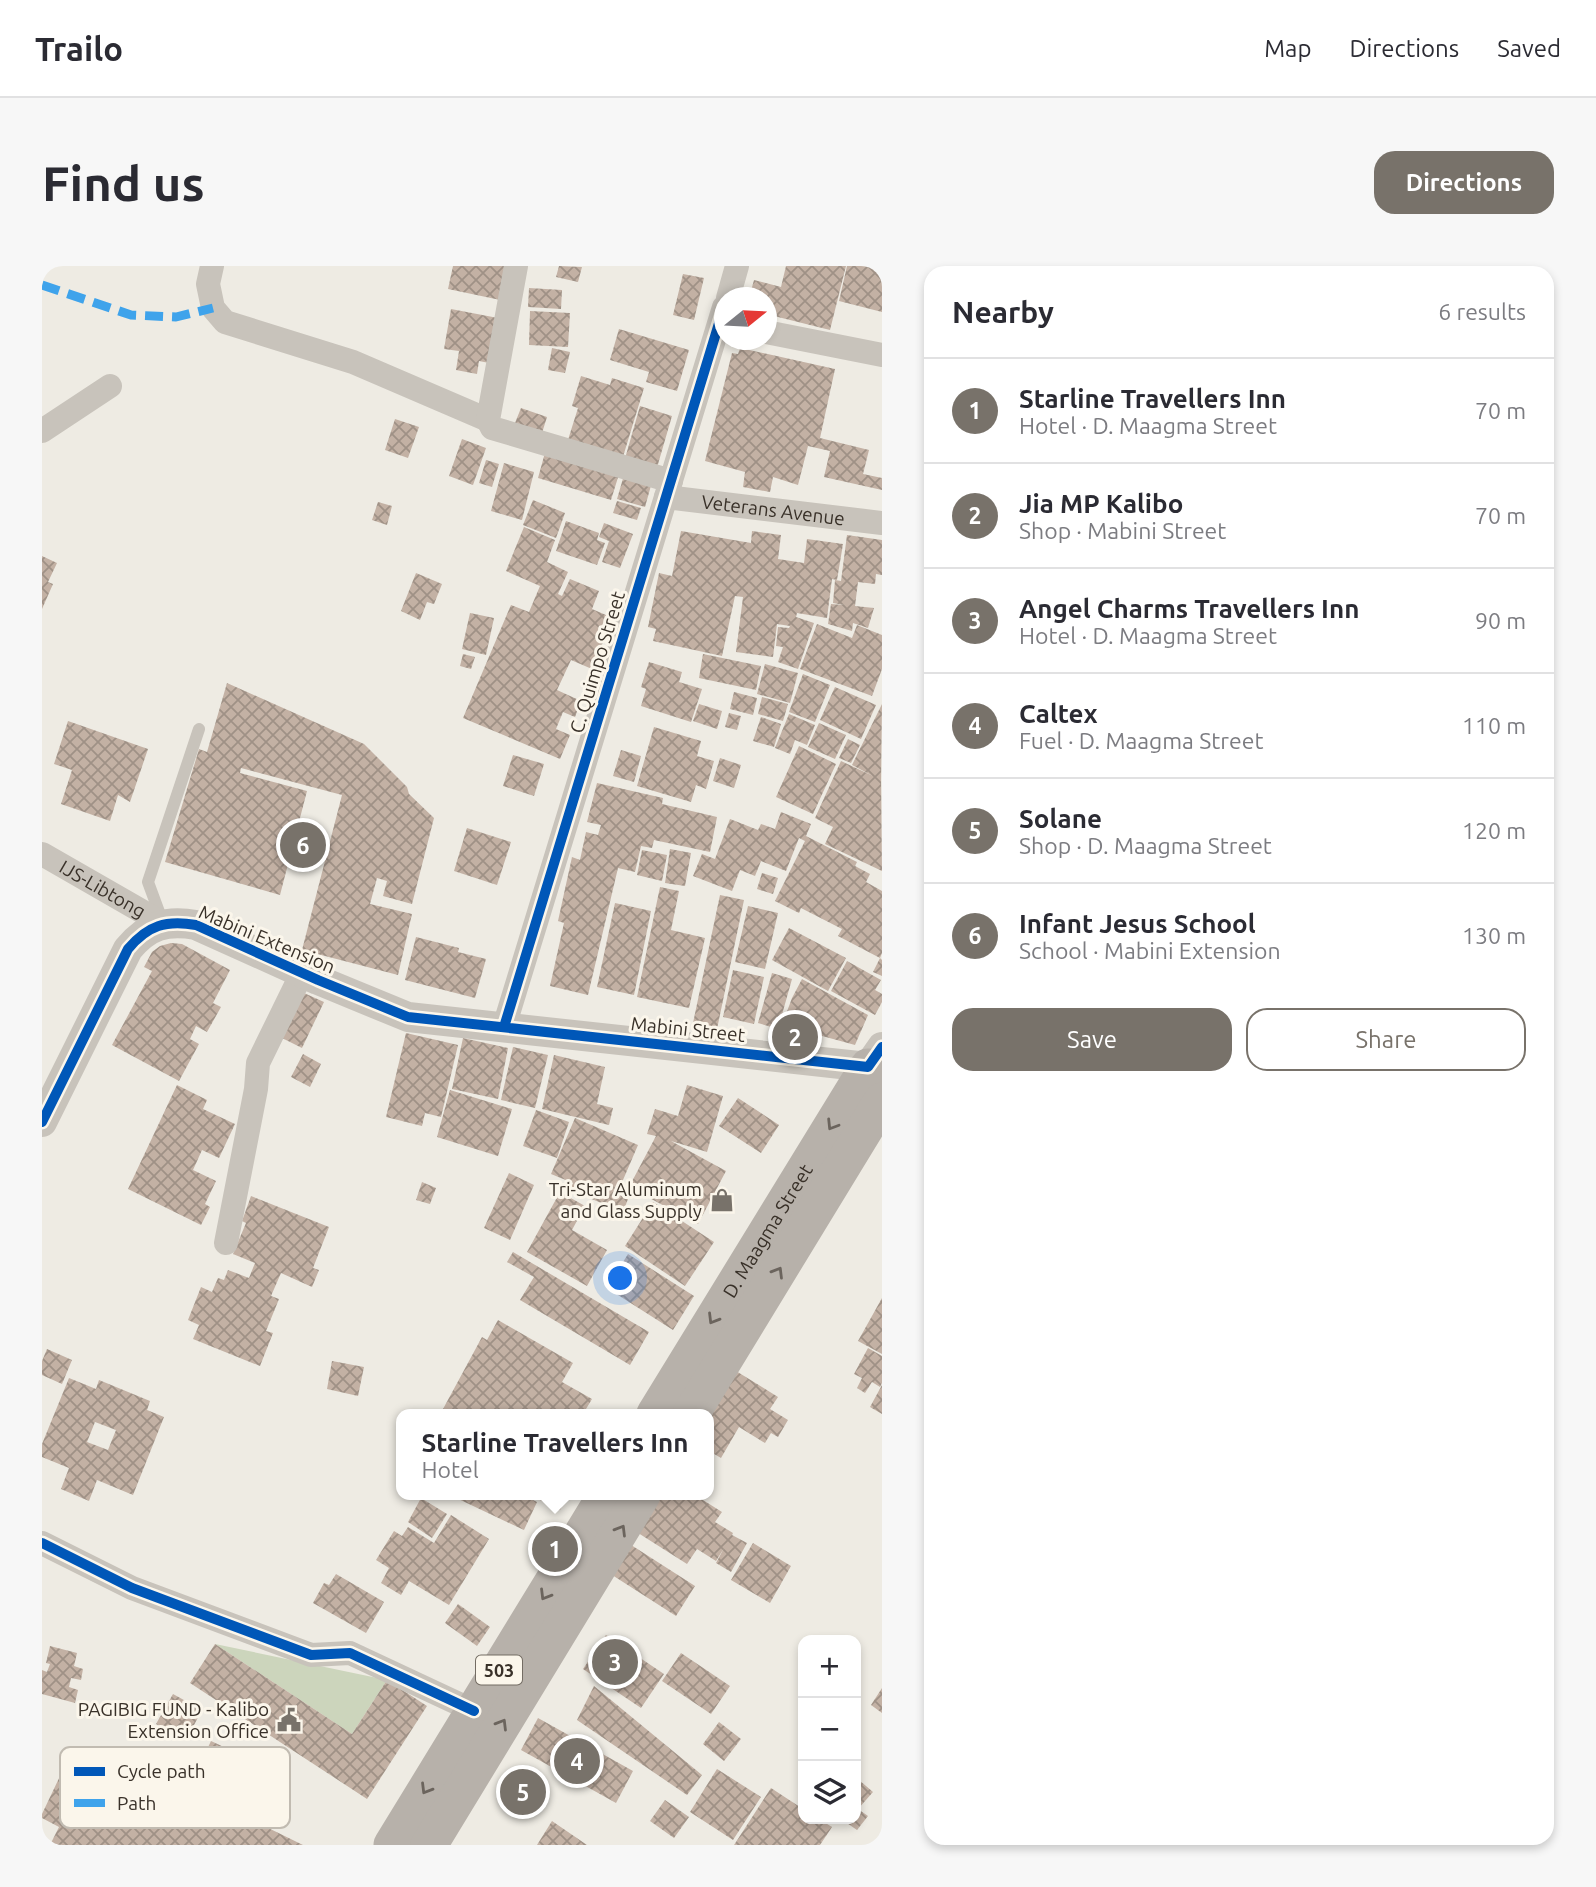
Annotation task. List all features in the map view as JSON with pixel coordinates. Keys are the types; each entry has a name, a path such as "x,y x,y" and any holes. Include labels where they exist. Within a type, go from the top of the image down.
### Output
{"main road":[{"name":"D. Maagma Street","path":"658,1409 877,1061"},
{"name":"D. Maagma Street","path":"694,1409 882,1101"},
{"name":"503","path":"392,1845 603,1500"},
{"name":"503","path":"429,1845 639,1500"}],"street":[{"name":"Veterans Avenue","path":"212,266 208,284 213,308 225,322 353,362 488,420 492,428 669,489 882,523"},
{"path":"488,420 516,266"},
{"path":"730,287 737,266"},
{"path":"777,334 882,355"},
{"name":"C. Quimpo Street","path":"504,1027 714,346"},
{"path":"42,431 110,386"},
{"name":"IJS-Libtong","path":"42,855 164,924"},
{"name":"Mabini Extension","path":"164,924 180,922 197,925 408,1017 504,1027"},
{"path":"42,1122 128,949 138,937 164,924"},
{"path":"226,1242 256,1089 258,1063 302,973"},
{"name":"Mabini Street","path":"504,1027 877,1061"},
{"path":"42,1543 132,1588 311,1655 351,1653 474,1711"}],"lane":[{"path":"164,924 148,882 199,729"}],"green space":[{"path":"215,1644 387,1680 352,1734"}],"building":[{"path":"453,266 506,266 505,301 448,289"},
{"path":"559,266 582,267 578,282 556,277"},
{"path":"786,266 846,266 830,330 777,317 777,287 752,287 754,280 781,287"},
{"path":"847,266 882,266 882,312 839,301"},
{"path":"683,274 704,278 694,320 673,315"},
{"path":"529,288 562,290 561,309 528,307"},
{"path":"451,309 498,318 489,363 479,361 477,374 456,370 459,351 444,349"},
{"path":"530,311 570,313 568,347 529,345"},
{"path":"619,329 689,350 677,391 646,382 649,372 610,360"},
{"path":"552,348 570,352 565,373 548,370"},
{"path":"739,350 749,350 835,369 820,438 869,450 863,474 882,478 882,490 824,477 830,451 808,446 798,485 773,477 770,492 743,487 745,472 705,461 732,353 738,354"},
{"path":"581,376 610,385 612,378 644,388 622,460 567,443 578,408 572,406"},
{"path":"640,406 672,416 656,471 624,462"},
{"path":"521,408 547,417 542,433 515,423"},
{"path":"395,419 419,427 408,458 385,450"},
{"path":"462,439 486,448 473,485 449,476"},
{"path":"546,449 620,471 611,500 538,478"},
{"path":"486,460 499,464 492,487 479,483"},
{"path":"504,463 534,472 522,520 491,511"},
{"path":"624,475 652,482 645,507 617,499"},
{"path":"533,500 565,513 556,538 523,525"},
{"path":"617,501 641,508 637,520 613,513"},
{"path":"378,502 392,506 387,525 372,520"},
{"path":"566,521 599,533 597,540 605,543 597,565 556,551"},
{"path":"604,523 633,534 620,568 602,562 609,541 599,537"},
{"path":"524,527 555,540 547,562 568,572 558,594 562,596 570,579 599,591 592,609 613,618 592,669 571,660 557,690 581,701 575,717 563,712 556,729 570,735 560,759 463,718 511,605 529,612 540,586 506,571"},
{"path":"681,531 751,543 752,531 781,535 778,559 804,563 807,539 843,544 837,580 832,579 827,618 797,613 796,617 814,623 798,669 778,662 783,647 776,646 778,627 790,626 777,624 773,657 736,652 743,597 735,596 722,656 653,641 656,629 648,627 659,573 672,576"},
{"path":"847,535 882,540 882,575 876,574 875,584 858,582 855,606 874,608 868,628 853,623 852,631 828,624 831,604 844,605 833,603 835,580 841,581"},
{"path":"42,556 57,563 48,582 53,584 42,609"},
{"path":"416,573 442,584 434,604 427,602 420,620 401,611"},
{"path":"470,613 494,618 486,655 462,649"},
{"path":"817,624 852,638 857,625 882,635 882,669 872,696 800,669"},
{"path":"463,654 475,657 471,669 460,666"},
{"path":"703,654 761,666 756,690 699,678"},
{"path":"649,662 682,672 679,682 702,689 691,722 641,706 646,689 641,687"},
{"path":"765,664 798,673 790,703 757,694"},
{"path":"803,674 830,685 815,722 789,712"},
{"path":"227,683 364,744 434,818 412,904 383,896 387,881 377,878 370,904 412,914 398,975 302,950 342,795 241,768 240,773 307,791 280,895 165,862 199,749 207,752"},
{"path":"835,687 876,705 861,739 820,720"},
{"path":"734,692 757,698 753,715 730,709"},
{"path":"762,697 788,704 783,721 758,714"},
{"path":"699,704 722,711 717,729 693,721"},
{"path":"882,704 882,871 825,844 833,827 815,818 841,761 873,776 852,765"},
{"path":"729,713 741,716 737,730 725,727"},
{"path":"789,714 815,725 807,745 795,740 790,754 775,748"},
{"path":"761,717 781,724 774,747 753,741"},
{"path":"68,721 148,749 130,802 118,795 110,821 61,804 72,770 54,764"},
{"path":"819,723 846,735 835,759 808,747"},
{"path":"654,727 701,741 697,756 714,761 706,789 696,785 691,802 637,786"},
{"path":"848,739 860,745 851,763 839,758"},
{"path":"799,746 836,764 813,814 776,797"},
{"path":"621,750 641,756 634,782 613,776"},
{"path":"513,755 544,764 534,796 503,786"},
{"path":"720,758 741,765 734,788 713,781"},
{"path":"597,783 663,798 662,804 717,817 710,852 654,840 652,848 641,846 635,872 618,868 588,995 550,986 564,923 558,921 572,857 580,860 586,832 598,835 601,825 587,822"},
{"path":"781,812 811,824 806,836 857,862 855,866 870,874 866,882 882,891 880,958 838,936 842,929 801,908 799,913 775,901 805,841 799,838 786,871 761,861 755,876 740,870 732,891 693,876 702,854 715,859 730,819 758,830 761,824 775,829"},
{"path":"467,828 511,842 497,885 454,871"},
{"path":"670,849 691,853 685,886 665,883"},
{"path":"642,850 667,855 662,881 637,875"},
{"path":"762,873 778,878 773,894 757,889"},
{"path":"660,887 679,891 671,930 705,938 689,1008 637,997"},
{"path":"720,895 744,900 717,1029 693,1023"},
{"path":"615,903 651,911 634,995 597,987"},
{"path":"748,906 778,913 765,969 735,962"},
{"path":"789,928 846,958 828,991 772,960"},
{"path":"416,937 459,948 458,952 486,959 475,998 405,980"},
{"path":"171,943 182,944 230,970 213,1003 221,1007 207,1032 196,1026 190,1039 199,1044 179,1081 112,1045 152,971 144,967 152,952"},
{"path":"880,958 882,960 882,976 873,972"},
{"path":"847,961 881,980 875,990 882,994 882,1002 875,1015 831,991"},
{"path":"733,970 764,977 754,1024 723,1017"},
{"path":"772,973 792,979 778,1029 758,1023"},
{"path":"802,979 868,1015 855,1045 782,1025"},
{"path":"304,993 324,1002 302,1048 282,1038"},
{"path":"406,1033 458,1045 441,1117 425,1113 422,1126 386,1117"},
{"path":"463,1038 508,1048 498,1099 452,1089"},
{"path":"513,1047 548,1055 535,1108 501,1100"},
{"path":"303,1054 321,1064 310,1087 291,1077"},
{"path":"554,1055 605,1067 597,1104 613,1108 609,1125 542,1109"},
{"path":"177,1085 207,1100 203,1109 235,1124 219,1158 202,1150 193,1170 216,1181 205,1204 210,1207 201,1225 128,1189"},
{"path":"687,1085 723,1096 707,1152 671,1141 726,1171 698,1224 629,1187 656,1136 647,1134 655,1109 678,1116"},
{"path":"450,1090 512,1109 498,1156 437,1137"},
{"path":"738,1098 779,1125 761,1153 719,1126"},
{"path":"536,1110 569,1122 557,1158 523,1146"},
{"path":"575,1118 638,1145 617,1194 628,1199 623,1212 570,1190 573,1183 551,1174"},
{"path":"509,1173 534,1185 510,1240 484,1228"},
{"path":"422,1182 436,1188 430,1204 416,1200"},
{"path":"560,1192 585,1206 572,1230 607,1250 587,1286 527,1252"},
{"path":"251,1196 329,1227 313,1268 319,1270 312,1287 281,1273 271,1296 279,1299 266,1331 273,1333 260,1366 193,1339 199,1325 188,1320 201,1287 212,1292 218,1278 224,1280 228,1270 249,1278 255,1263 233,1254 246,1223 242,1221"},
{"path":"653,1202 714,1242 685,1286 625,1246"},
{"path":"513,1252 649,1332 630,1365 520,1300 534,1277 507,1262"},
{"path":"628,1254 694,1296 673,1330 607,1288"},
{"path":"882,1298 882,1354 858,1341"},
{"path":"498,1320 573,1363 562,1382 592,1399 586,1409 443,1409 482,1337 487,1340"},
{"path":"868,1348 882,1356 882,1383 880,1387 872,1382 865,1393 857,1388 862,1378 854,1374"},
{"path":"47,1349 72,1360 62,1384 42,1375 42,1361"},
{"path":"332,1361 364,1367 358,1396 327,1389"},
{"path":"736,1371 778,1397 770,1409 788,1420 778,1437 771,1433 765,1443 739,1427 721,1458 714,1454 713,1409"},
{"path":"69,1378 96,1389 99,1380 150,1401 147,1410 164,1417 133,1495 97,1480 89,1501 61,1489 69,1468 42,1457 42,1444","holes":["95,1422 116,1430 108,1450 87,1442"]},
{"path":"882,1385 882,1414 870,1407"},
{"path":"420,1500 447,1514 432,1538 408,1522"},
{"path":"461,1500 533,1500 537,1502 524,1530"},
{"path":"540,1500 565,1500 560,1510"},
{"path":"655,1500 703,1500 722,1512 715,1522 747,1543 731,1572 716,1563 724,1548 716,1561 697,1549 687,1564 635,1531"},
{"path":"451,1515 489,1539 449,1605 409,1581 401,1595 381,1583 389,1568 376,1560 394,1531 402,1536 408,1527 434,1543"},
{"path":"628,1543 695,1586 676,1616 609,1573"},
{"path":"753,1543 791,1566 770,1603 731,1580"},
{"path":"336,1574 384,1602 366,1633 313,1603 324,1583 329,1585"},
{"path":"458,1604 490,1627 477,1646 445,1623"},
{"path":"606,1635 664,1674 641,1708 583,1669"},
{"name":"PAGIBIG FUND - Kalibo Extension Office","path":"215,1644 352,1734 387,1680 427,1706 367,1799 190,1683"},
{"path":"50,1646 77,1653 74,1666 83,1669 81,1680 71,1678 69,1687 78,1690 75,1703 42,1694 42,1670 47,1672 50,1664 46,1663"},
{"path":"681,1653 730,1686 711,1714 662,1681"},
{"path":"594,1686 702,1775 687,1795 577,1720"},
{"path":"882,1688 882,1713 871,1705"},
{"path":"173,1694 202,1710 186,1740 156,1724"},
{"path":"538,1718 633,1771 616,1803 521,1750"},
{"path":"719,1722 741,1739 724,1761 703,1744"},
{"path":"211,1741 224,1747 208,1747"},
{"path":"717,1769 761,1797 733,1840 690,1812"},
{"path":"60,1776 60,1828 268,1828 303,1845 50,1845 59,1827 42,1818"},
{"path":"861,1782 873,1792 861,1806"},
{"path":"771,1788 798,1806 798,1824 827,1824 832,1827 820,1845 734,1845"},
{"path":"665,1800 689,1817 674,1838 650,1821"},
{"path":"861,1811 868,1816 857,1830 848,1824 861,1824"},
{"path":"552,1821 587,1845 537,1845"}],"marked path":[{"path":"42,285 131,315 176,317 213,308"}],"cycle path":[{"path":"504,1027 714,340"},
{"path":"42,1122 128,949 150,930 176,923 196,925 408,1017 868,1067 882,1047"},
{"path":"42,1543 132,1588 311,1655 350,1653 474,1711"}],"place":[{"name":"Infant Jesus School","path":"303,845"},
{"name":"Jia MP Kalibo","path":"795,1037"},
{"name":"Tri-Star Aluminum and Glass Supply","path":"722,1200"},
{"name":"Starline Travellers Inn","path":"555,1549"},
{"name":"Angel Charms Travellers Inn","path":"615,1662"},
{"name":"PAGIBIG FUND - Kalibo Extension Office","path":"289,1720"},
{"name":"Caltex","path":"577,1761"},
{"name":"Solane","path":"523,1792"}]}
